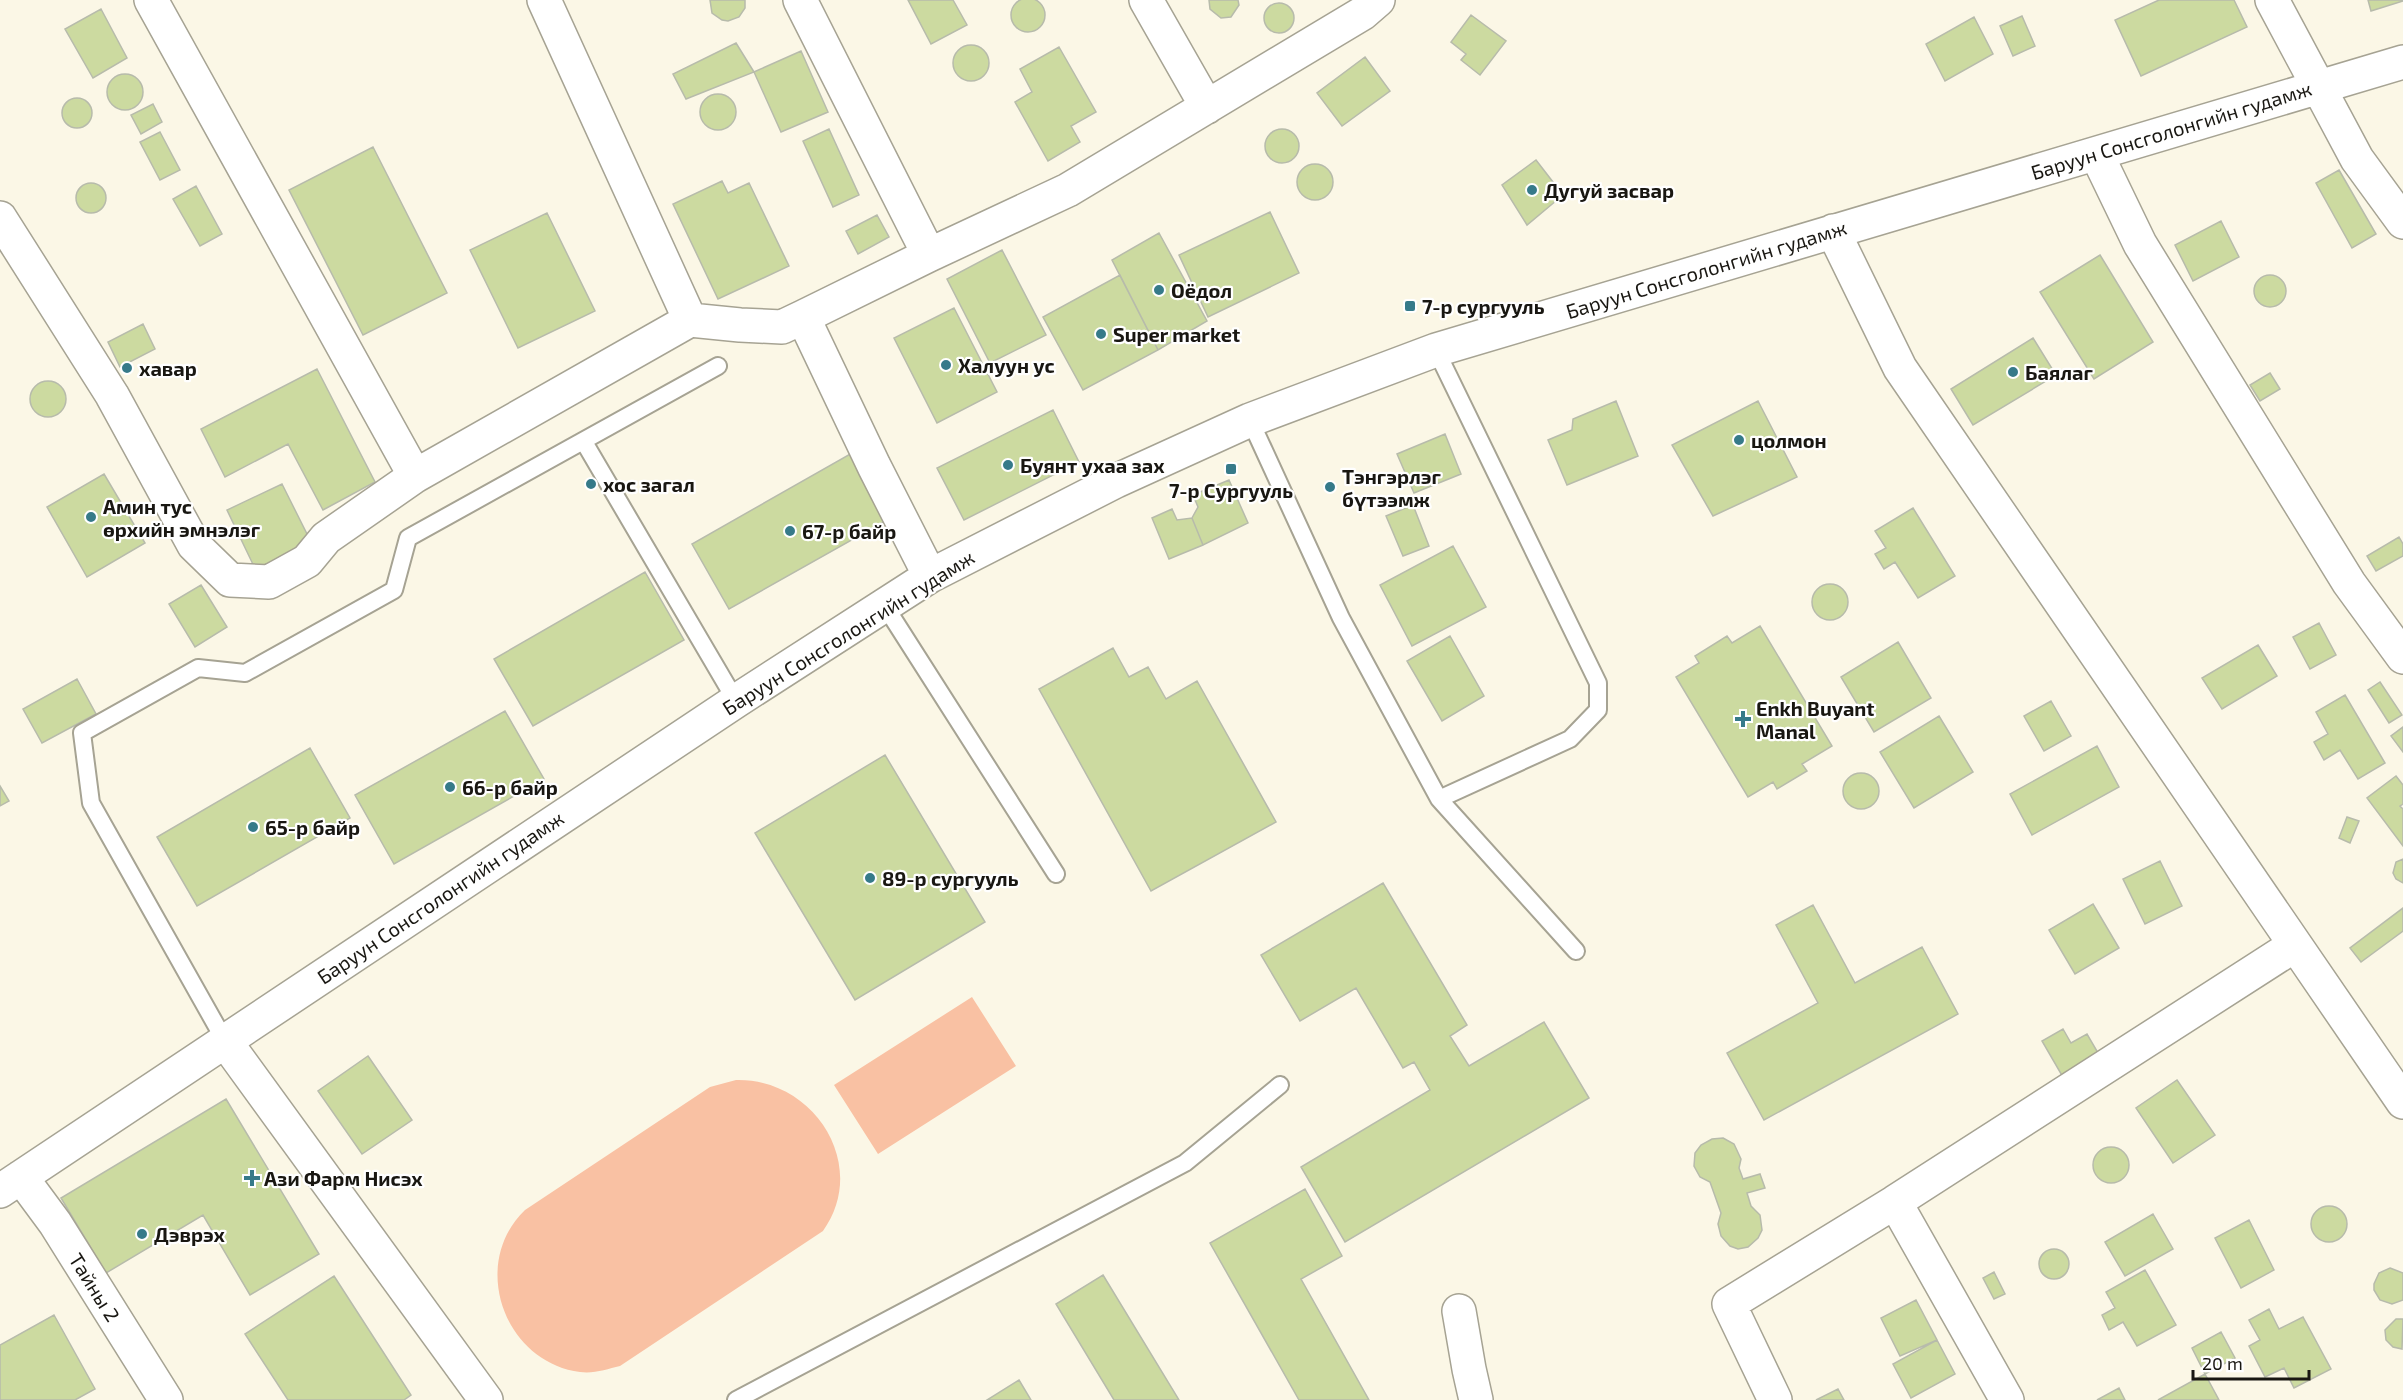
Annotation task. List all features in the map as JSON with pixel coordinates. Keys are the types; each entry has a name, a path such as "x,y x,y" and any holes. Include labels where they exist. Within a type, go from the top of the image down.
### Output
{"street":[{"path":"151,0 415,476"},
{"path":"544,0 690,320"},
{"path":"800,0 929,255"},
{"path":"1146,0 1207,107"},
{"path":"2272,0 2357,159 2403,222"},
{"path":"0,218 112,395 194,545 230,579 269,582 307,561 326,538 415,476 690,320 740,326 782,327 804,317 1068,190 1207,107 1365,4"},
{"name":"Баруун Сонсголонгийн гудамж","path":"10,1184 736,701 930,576 1096,491 1250,420 1436,350 2403,62"},
{"path":"2097,154 2140,244 2349,583 2403,657"},
{"path":"1833,231 1900,368 2403,1102"},
{"path":"804,317 874,466 930,576"},
{"path":"1775,1400 1729,1304 1895,1202 2295,945"},
{"path":"225,1041 486,1400"},
{"name":"Тайны 2","path":"10,1184 55,1223 166,1400"},
{"path":"1895,1202 2007,1400"},
{"path":"1459,1311 1468,1369 1476,1400"}],"lane":[{"path":"1436,350 1598,683 1598,710 1570,739 1439,799"},
{"path":"225,1041 91,803 82,733 198,668 245,673 394,590 408,538 718,366"},
{"path":"1250,420 1341,618 1439,799 1576,951"},
{"path":"584,442 736,701"},
{"path":"885,606 1056,874"},
{"path":"736,1400 1185,1163 1280,1085"}],"shaded area":[{"path":"972,997 1016,1066 878,1154 834,1085"},
{"path":"736,1080 764,1083 789,1093 810,1109 826,1130 837,1154 840,1179 836,1205 823,1231 620,1366 595,1372 580,1372 554,1364 531,1350 514,1331 503,1308 498,1282 499,1257 508,1232 525,1210 710,1087"}],"building":[{"path":"1028,-2 1040,3 1045,15 1040,27 1028,32 1016,27 1011,15 1016,3"},
{"path":"710,0 745,0 745,8 739,17 728,21 722,20 712,13"},
{"path":"908,0 953,0 967,25 931,44"},
{"path":"1209,0 1238,0 1239,5 1231,17 1221,18 1210,9"},
{"path":"2159,0 2234,0 2247,27 2141,76 2115,20"},
{"path":"2368,0 2403,0 2403,1 2371,11"},
{"path":"1279,3 1290,7 1294,18 1290,29 1279,33 1268,29 1264,18 1268,7"},
{"path":"101,9 127,58 93,78 65,29"},
{"path":"1471,15 1506,41 1480,75 1461,60 1466,54 1451,42"},
{"path":"2022,16 2035,46 2013,56 2000,26"},
{"path":"1974,17 1993,54 1945,81 1926,44"},
{"path":"736,43 754,72 686,99 673,74"},
{"path":"971,45 984,50 989,63 984,76 971,81 958,76 953,63 958,50"},
{"path":"1059,47 1096,112 1071,126 1080,142 1048,161 1015,102 1032,92 1020,69"},
{"path":"801,51 828,112 781,132 754,72"},
{"path":"1365,57 1390,91 1342,126 1317,93"},
{"path":"125,74 138,79 143,92 138,105 125,110 112,105 107,92 112,79"},
{"path":"718,94 731,99 736,112 731,125 718,130 705,125 700,112 705,99"},
{"path":"77,98 87,103 92,113 87,123 77,128 67,123 62,113 67,103"},
{"path":"153,104 162,122 141,134 131,115"},
{"path":"829,129 859,195 833,207 803,141"},
{"path":"1282,129 1294,134 1299,146 1294,158 1282,163 1270,158 1265,146 1270,134"},
{"path":"160,132 180,170 160,180 140,142"},
{"path":"373,147 447,293 363,335 289,190"},
{"name":"Дугуй засвар","path":"1536,160 1563,195 1527,225 1502,185"},
{"path":"1315,164 1327,170 1333,182 1327,194 1315,200 1303,194 1297,182 1303,170"},
{"path":"2339,170 2376,234 2352,248 2316,183"},
{"path":"722,181 728,193 749,183 789,266 718,299 673,204"},
{"path":"91,183 101,188 106,198 101,208 91,213 81,208 76,198 81,188"},
{"path":"196,186 222,234 200,246 173,199"},
{"path":"1270,212 1299,273 1208,317 1179,255"},
{"path":"547,213 595,311 518,348 470,250"},
{"path":"877,215 889,237 858,254 846,231"},
{"path":"2221,221 2239,257 2193,281 2175,245"},
{"name":"Оёдол","path":"1159,233 1207,321 1158,350 1112,260"},
{"path":"1002,250 1046,335 990,363 947,279"},
{"path":"2100,255 2153,342 2094,379 2040,292"},
{"name":"Super market","path":"1120,275 1158,350 1083,390 1043,317"},
{"path":"2270,275 2281,280 2286,291 2281,302 2270,307 2259,302 2254,291 2259,280"},
{"name":"Халуун ус","path":"954,308 997,392 937,423 894,338"},
{"path":"143,324 155,349 120,367 108,342"},
{"path":"2033,338 2056,375 1973,425 1951,389"},
{"path":"317,369 375,482 323,510 288,444 225,477 201,429"},
{"path":"2270,373 2280,389 2260,401 2250,385"},
{"path":"48,381 61,386 66,399 61,412 48,417 35,412 30,399 35,386"},
{"path":"1616,401 1638,456 1567,485 1548,440 1572,430 1573,419"},
{"path":"1758,401 1797,477 1713,516 1672,445"},
{"name":"Буянт ухаа зах","path":"1053,410 1079,462 964,520 937,468"},
{"path":"1445,434 1461,474 1414,493 1397,454"},
{"name":"67-р байр","path":"852,453 889,519 729,609 692,544"},
{"name":"Амин тус өрхийн эмнэлэг","path":"104,474 145,543 87,577 47,507"},
{"path":"1229,480 1248,523 1203,545 1192,518 1198,507 1193,495"},
{"path":"282,484 316,552 260,579 227,510"},
{"path":"1413,505 1429,546 1403,556 1386,516"},
{"path":"1913,508 1955,576 1918,598 1895,562 1884,569 1875,554 1886,548 1875,531"},
{"path":"1172,509 1177,520 1192,518 1203,545 1169,559 1152,518"},
{"path":"2399,537 2403,544 2403,556 2376,571 2367,556"},
{"path":"1453,546 1486,607 1412,646 1380,585"},
{"path":"645,572 684,640 533,726 494,659"},
{"path":"1830,584 1843,589 1848,602 1843,615 1830,620 1817,615 1812,602 1817,589"},
{"path":"201,585 227,627 195,647 169,604"},
{"path":"2319,623 2336,655 2310,669 2293,637"},
{"path":"1760,626 1832,746 1802,764 1807,771 1777,789 1773,782 1748,797 1676,677 1699,663 1695,656 1727,636 1732,643"},
{"path":"1450,636 1484,696 1442,721 1407,661"},
{"path":"1898,642 1931,698 1874,732 1841,677"},
{"path":"2258,645 2277,676 2222,709 2202,678"},
{"path":"1113,648 1129,677 1148,667 1166,699 1197,681 1276,822 1151,891 1039,689"},
{"path":"77,679 96,714 42,743 23,709"},
{"path":"2380,682 2402,715 2389,723 2368,690"},
{"path":"2345,695 2385,763 2358,779 2340,750 2324,760 2314,742 2328,734 2316,712"},
{"path":"2051,701 2071,736 2044,751 2024,716"},
{"name":"66-р байр","path":"505,711 544,779 394,864 355,795"},
{"path":"1939,716 1973,772 1914,808 1880,752"},
{"path":"2403,727 2403,752 2391,736"},
{"path":"2097,746 2119,787 2032,835 2010,794"},
{"name":"65-р байр","path":"310,748 350,818 197,906 157,837"},
{"name":"89-р сургууль","path":"885,755 985,922 855,1000 755,833"},
{"path":"1861,773 1874,778 1879,791 1874,804 1861,809 1848,804 1843,791 1848,778"},
{"path":"2396,776 2403,785 2403,804 2400,806 2403,809 2403,846 2367,798"},
{"path":"0,786 9,801 0,806"},
{"path":"2347,817 2359,821 2350,843 2339,838"},
{"path":"2403,859 2403,883 2396,879 2393,873 2396,862"},
{"path":"2160,861 2182,906 2145,924 2123,879"},
{"path":"1383,883 1467,1025 1450,1036 1469,1066 1544,1022 1589,1098 1345,1242 1301,1167 1430,1090 1414,1062 1403,1068 1356,988 1300,1021 1261,955"},
{"path":"2093,904 2119,948 2075,974 2049,930"},
{"path":"1813,905 1855,983 1922,947 1958,1014 1764,1120 1727,1053 1818,1003 1776,925"},
{"path":"2403,908 2403,931 2361,962 2350,948"},
{"path":"2063,1029 2071,1043 2087,1034 2101,1058 2064,1079 2042,1041"},
{"path":"368,1056 412,1120 362,1154 318,1091"},
{"path":"2177,1080 2215,1135 2173,1163 2136,1108"},
{"path":"226,1099 319,1254 250,1295 203,1215 106,1273 61,1198"},
{"path":"1723,1138 1734,1144 1741,1159 1739,1168 1743,1179 1760,1174 1765,1188 1747,1193 1751,1206 1760,1215 1762,1230 1758,1238 1748,1247 1738,1249 1730,1246 1721,1236 1718,1224 1721,1213 1710,1182 1700,1177 1694,1166 1695,1153 1701,1145 1712,1139"},
{"path":"2111,1147 2124,1152 2129,1165 2124,1178 2111,1183 2098,1178 2093,1165 2098,1152"},
{"path":"1305,1189 1342,1256 1301,1279 1369,1400 1299,1400 1210,1243"},
{"path":"2329,1206 2342,1211 2347,1224 2342,1237 2329,1242 2316,1237 2311,1224 2316,1211"},
{"path":"2153,1214 2173,1249 2125,1276 2105,1242"},
{"path":"2249,1220 2274,1270 2241,1288 2215,1238"},
{"path":"2054,1249 2060,1250 2068,1258 2068,1270 2060,1278 2054,1279 2048,1278 2040,1270 2039,1264 2040,1258 2048,1250"},
{"path":"2390,1268 2403,1273 2403,1300 2392,1304 2380,1300 2374,1290 2379,1273"},
{"path":"2145,1270 2176,1325 2137,1346 2123,1322 2109,1330 2102,1315 2115,1308 2106,1292"},
{"path":"1994,1272 2005,1294 1994,1299 1983,1278"},
{"path":"1103,1275 1179,1400 1114,1400 1056,1304"},
{"path":"334,1276 411,1395 404,1400 288,1400 245,1334"},
{"path":"1916,1300 1937,1340 1900,1356 1881,1318"},
{"path":"2269,1309 2279,1329 2303,1317 2331,1369 2294,1388 2284,1368 2265,1377 2249,1346 2260,1340 2249,1320"},
{"path":"54,1315 95,1389 75,1400 0,1400 0,1345"},
{"path":"2396,1319 2403,1319 2402,1349 2393,1347 2386,1340 2385,1330"},
{"path":"2221,1332 2235,1358 2205,1374 2192,1348"},
{"path":"1937,1340 1955,1374 1911,1398 1893,1364"},
{"path":"2205,1374 2219,1400 2158,1400"},
{"path":"1019,1380 1031,1400 987,1400"},
{"path":"2119,1388 2125,1400 2097,1400"},
{"path":"1838,1389 1844,1400 1816,1400"}],"place":[{"name":"Дугуй засвар","path":"1532,190"},
{"name":"Оёдол","path":"1159,290"},
{"name":"7-р сургууль","path":"1410,306"},
{"name":"Super market","path":"1101,334"},
{"name":"Халуун ус","path":"946,365"},
{"name":"хавар","path":"127,368"},
{"name":"Баялаг","path":"2013,372"},
{"name":"цолмон","path":"1739,440"},
{"name":"Буянт ухаа зах","path":"1008,465"},
{"name":"7-р Сургууль","path":"1231,469"},
{"name":"хос загал","path":"591,484"},
{"name":"Тэнгэрлэг бүтээмж","path":"1330,487"},
{"name":"Амин тус өрхийн эмнэлэг","path":"91,517"},
{"name":"67-р байр","path":"790,531"},
{"name":"Enkh Buyant Manal","path":"1743,719"},
{"name":"66-р байр","path":"450,787"},
{"name":"65-р байр","path":"253,827"},
{"name":"89-р сургууль","path":"870,878"},
{"name":"Ази Фарм Нисэх","path":"252,1178"},
{"name":"Дэврэх","path":"142,1234"}]}
